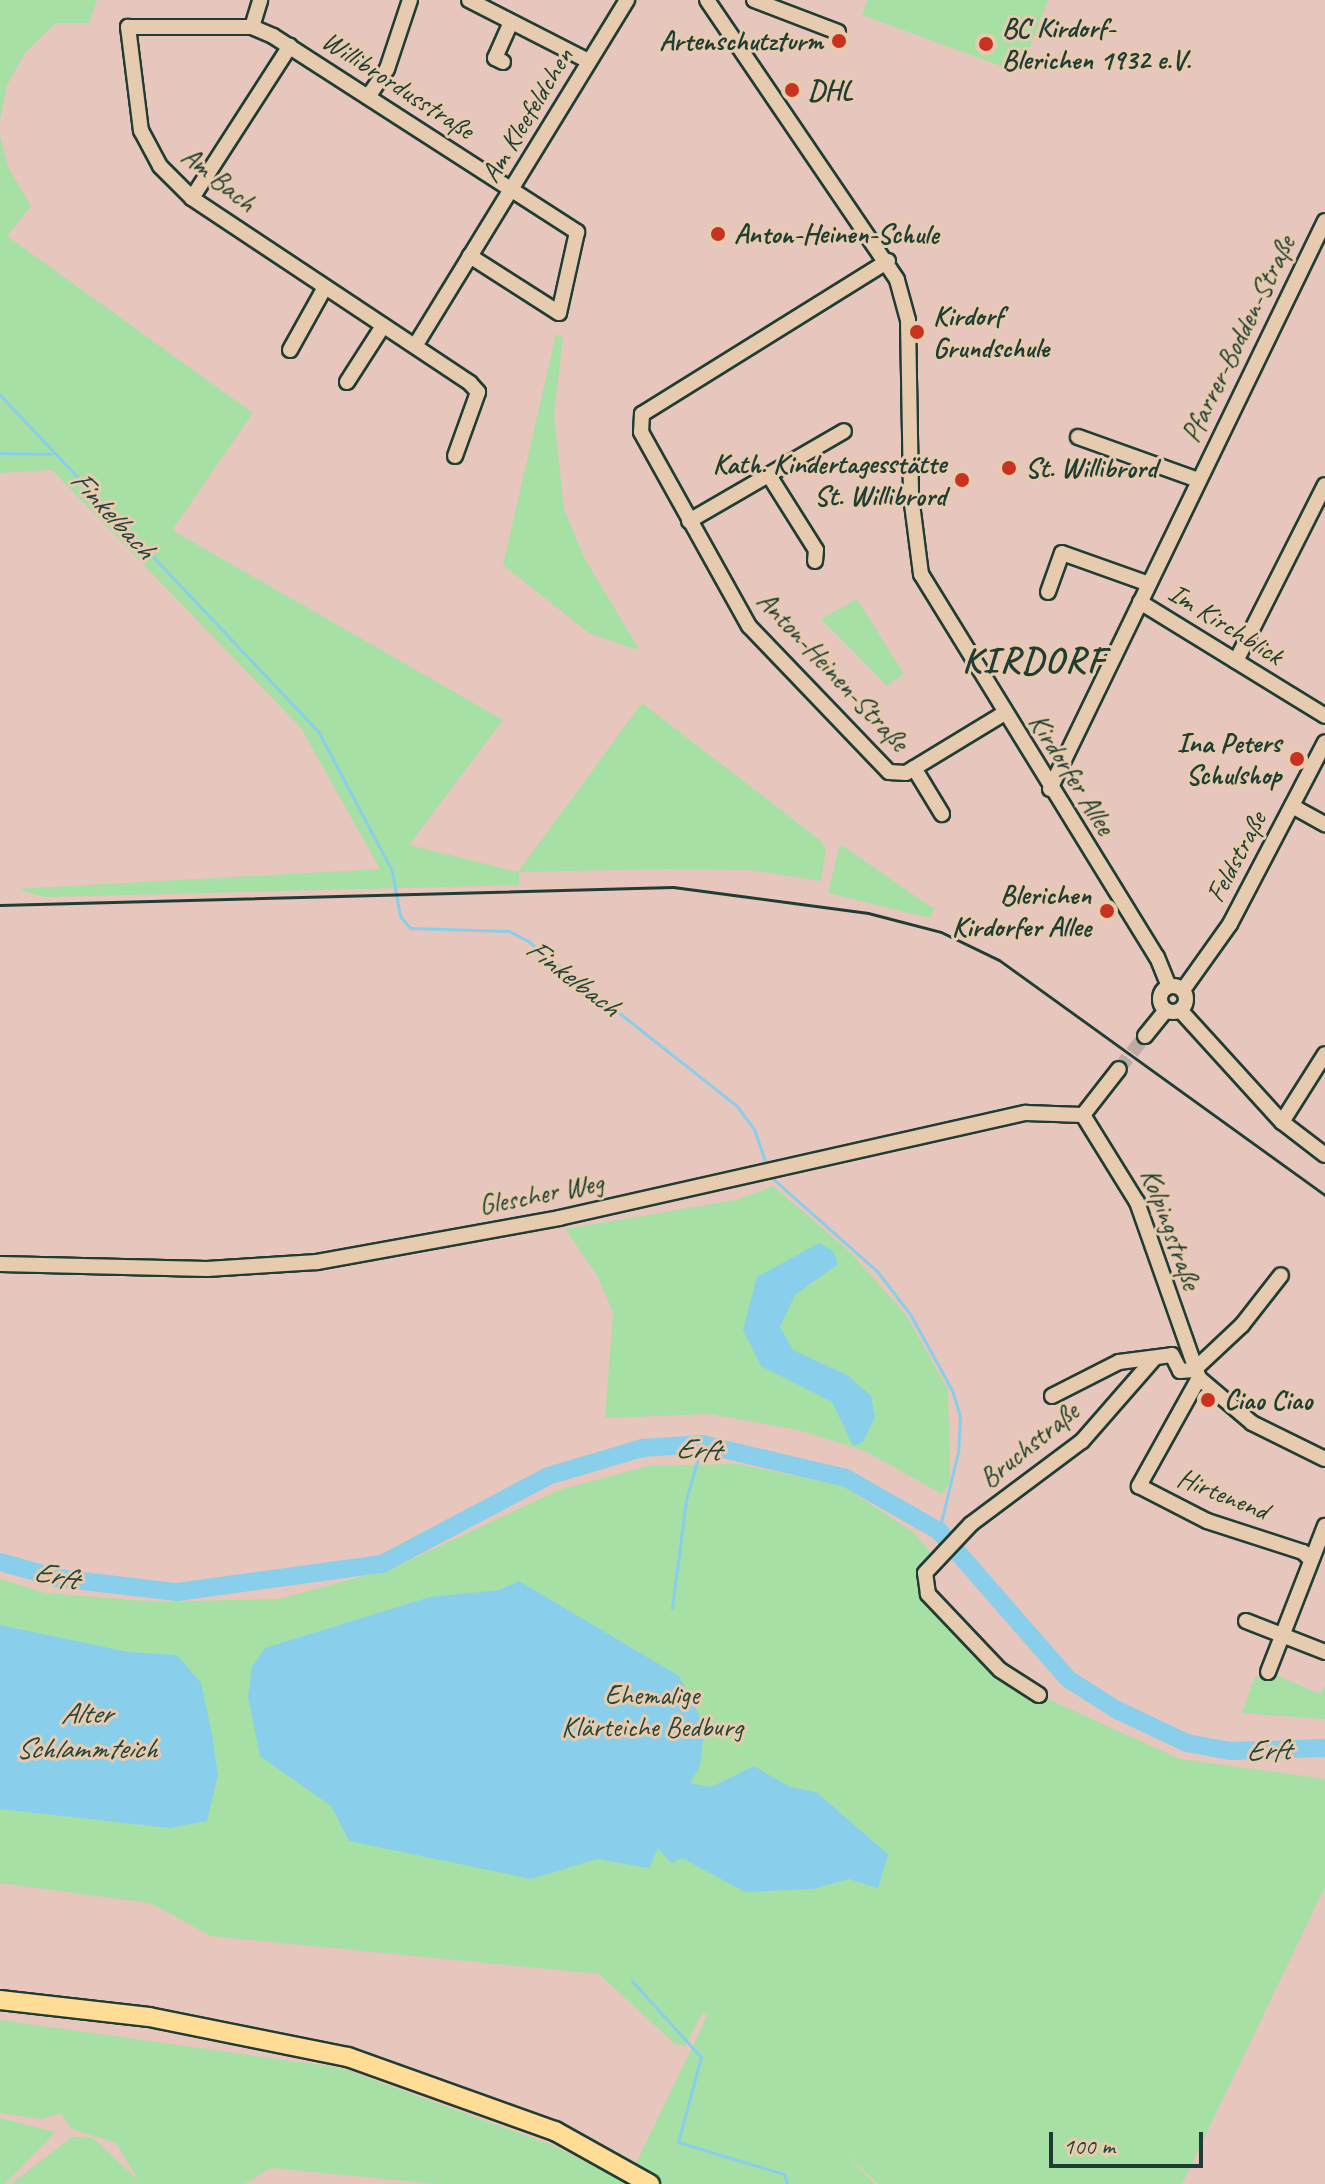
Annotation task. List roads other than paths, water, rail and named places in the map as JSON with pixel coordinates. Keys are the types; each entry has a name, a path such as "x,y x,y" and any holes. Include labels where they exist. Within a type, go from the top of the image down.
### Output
{"main road":[{"path":"0,2000 149,2017 348,2057 555,2131 650,2184"}],"street":[{"path":"252,27 260,0"},
{"path":"368,97 387,69 410,0"},
{"path":"469,0 588,61"},
{"name":"Am Kleefeldchen","path":"415,346 513,191 627,0"},
{"name":"Kirdorfer Allee","path":"707,0 888,261 908,320 911,496 928,592 1176,988"},
{"path":"754,0 838,32"},
{"path":"495,58 511,22"},
{"name":"Willibrordusstraße","path":"128,27 252,27 290,46 577,232 559,313 470,256"},
{"name":"Am Bach","path":"128,27 141,131 160,166 192,198 415,346 478,392 455,456"},
{"path":"192,198 290,46"},
{"name":"Pfarrer-Bodden-Straße","path":"1050,789 1325,221"},
{"name":"Anton-Heinen-Straße","path":"888,261 642,414 641,432 749,626 889,772 914,768 1003,714"},
{"path":"290,350 325,287"},
{"path":"347,382 383,326"},
{"path":"689,521 770,477 844,431"},
{"name":"Pfarrer-Bodden-Straße","path":"1078,437 1198,480"},
{"path":"770,477 816,550 815,561"},
{"path":"1236,661 1325,485"},
{"path":"1048,592 1062,553 1149,584"},
{"name":"Im Kirchblick","path":"1140,602 1325,716"},
{"name":"Feldstraße","path":"1176,988 1187,1000 1173,1010 1160,996 1176,988 1230,924 1325,742"},
{"name":"Anton-Heinen-Straße","path":"914,768 942,814"},
{"path":"1292,806 1325,824"},
{"path":"1145,1036 1173,1010 1282,1122 1325,1155"},
{"path":"1282,1122 1325,1054"},
{"path":"1083,1115 1119,1069"},
{"name":"Glescher Weg","path":"0,1264 207,1269 317,1262 759,1174 1026,1113 1083,1115"},
{"name":"Kolpingstraße","path":"1083,1115 1137,1202 1196,1374"},
{"path":"1196,1374 1242,1325 1281,1275"},
{"path":"1052,1396 1104,1366 1172,1355 1180,1371 1196,1374 1252,1423 1325,1459"},
{"name":"Bruchstraße","path":"1039,1695 1000,1670 928,1594 924,1583 931,1564 965,1528 1082,1441 1153,1360"},
{"name":"Hirtenend","path":"1196,1374 1139,1486 1207,1521 1303,1552 1311,1560"},
{"path":"1268,1672 1325,1526"},
{"path":"1246,1621 1325,1652"}],"water":[{"path":"819,1243 833,1251 838,1264 795,1295 780,1327 793,1350 847,1375 871,1396 875,1417 863,1442 853,1446 832,1402 761,1366 743,1330 757,1277"},
{"path":"519,1581 679,1676 705,1726 700,1766 690,1783 711,1787 754,1766 790,1787 816,1792 888,1854 878,1888 849,1879 813,1889 745,1892 682,1858 671,1863 658,1848 649,1868 597,1859 531,1879 349,1841 331,1806 260,1756 248,1697 252,1667 265,1648 430,1597 499,1590"},
{"name":"Alter Schlammteich","path":"0,1625 128,1652 177,1655 201,1683 212,1734 218,1775 207,1821 169,1828 0,1809"}],"waterway":[{"name":"Finkelbach","path":"0,395 318,731 392,871 400,916 410,928 509,931 528,941 737,1106 754,1129 767,1166"},
{"path":"0,453 51,454"},
{"name":"Finkelbach","path":"771,1177 877,1271 910,1314 952,1390 960,1417 958,1452 939,1531"},
{"path":"672,1608 686,1500 702,1444"},
{"name":"Erft","path":"0,1562 57,1578 177,1592 382,1564 548,1476 642,1448 702,1444 846,1478 939,1531 1068,1679 1117,1710 1187,1743 1230,1751 1325,1748"},
{"path":"632,1981 701,2057 678,2142 784,2174 787,2184"}],"tunnel":[{"path":"1119,1069 1145,1036"}],"railway":[{"path":"0,905 673,887 868,913 941,932 999,960 1325,1195"}],"place":[{"name":"Artenschutzturm","path":"839,41"},
{"name":"BC Kirdorf- Blerichen 1932 e.V.","path":"986,44"},
{"name":"DHL","path":"792,90"},
{"name":"Anton-Heinen-Schule","path":"718,234"},
{"name":"Kirdorf Grundschule","path":"917,332"},
{"name":"St. Willibrord","path":"1009,468"},
{"name":"Kath. Kindertagesstätte St. Willibrord","path":"962,480"},
{"name":"Ina Peters Schulshop","path":"1297,759"},
{"name":"Blerichen Kirdorfer Allee","path":"1107,911"},
{"name":"Ciao Ciao","path":"1208,1400"}],"district":[{"name":"KIRDORF","path":"1034,661"}],"park label":[{"name":"Ehemalige Klärteiche Bedburg","path":"652,1711"}]}
